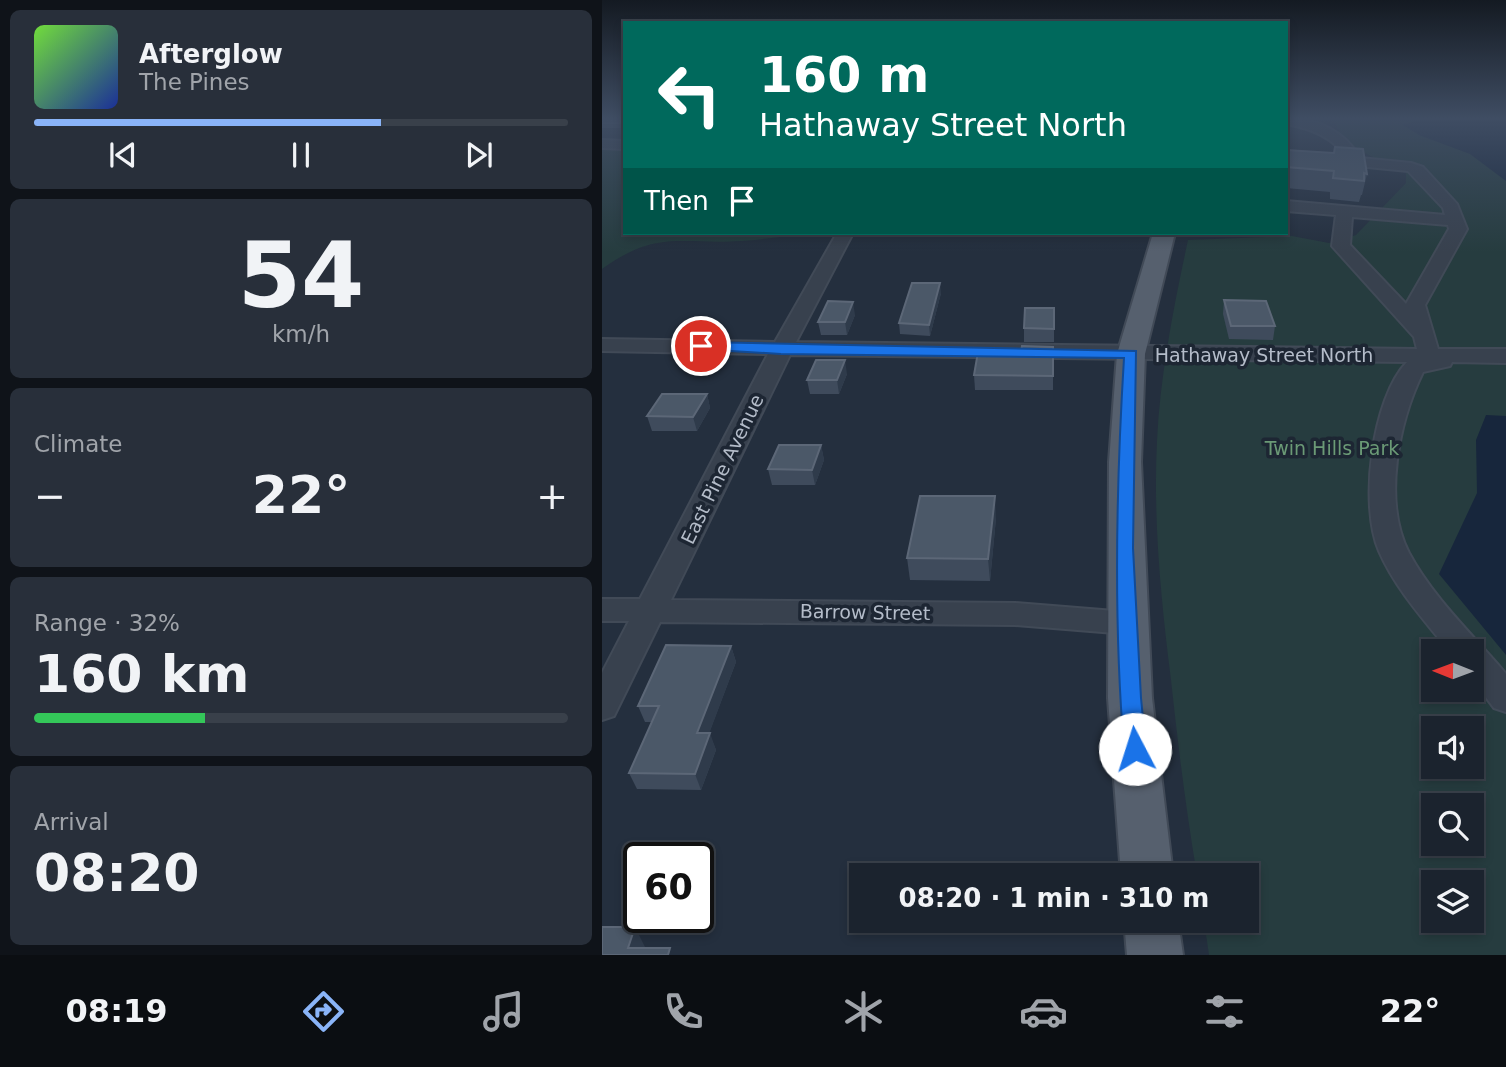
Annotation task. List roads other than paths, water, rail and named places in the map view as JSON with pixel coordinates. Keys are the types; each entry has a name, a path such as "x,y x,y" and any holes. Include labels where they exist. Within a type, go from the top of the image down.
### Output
{"main road":[{"path":"1146,863 1130,698 1125,463 1131,354 1163,235"},
{"path":"1152,933 1155,955"}],"street":[{"path":"1375,163 1418,170 1451,207 1458,229 1415,304 1427,346"},
{"path":"1288,206 1455,221"},
{"path":"1344,213 1341,246 1377,283 1427,346"},
{"name":"East Pine Avenue","path":"602,706 781,350 844,235"},
{"name":"Hathaway Street North","path":"602,345 1131,354 1427,346 1471,355 1506,356"},
{"path":"1458,639 1423,596 1394,552 1387,531 1381,472 1384,439 1414,367 1471,355"},
{"name":"Barrow Street","path":"602,610 1015,614 1127,623"},
{"path":"1484,671 1506,698"}],"water":[{"path":"1481,163 1506,163 1506,181"},
{"path":"1486,415 1506,416 1506,655 1439,574 1477,493 1476,440"}],"park label":[{"name":"Twin Hills Park","path":"1332,448"}]}
